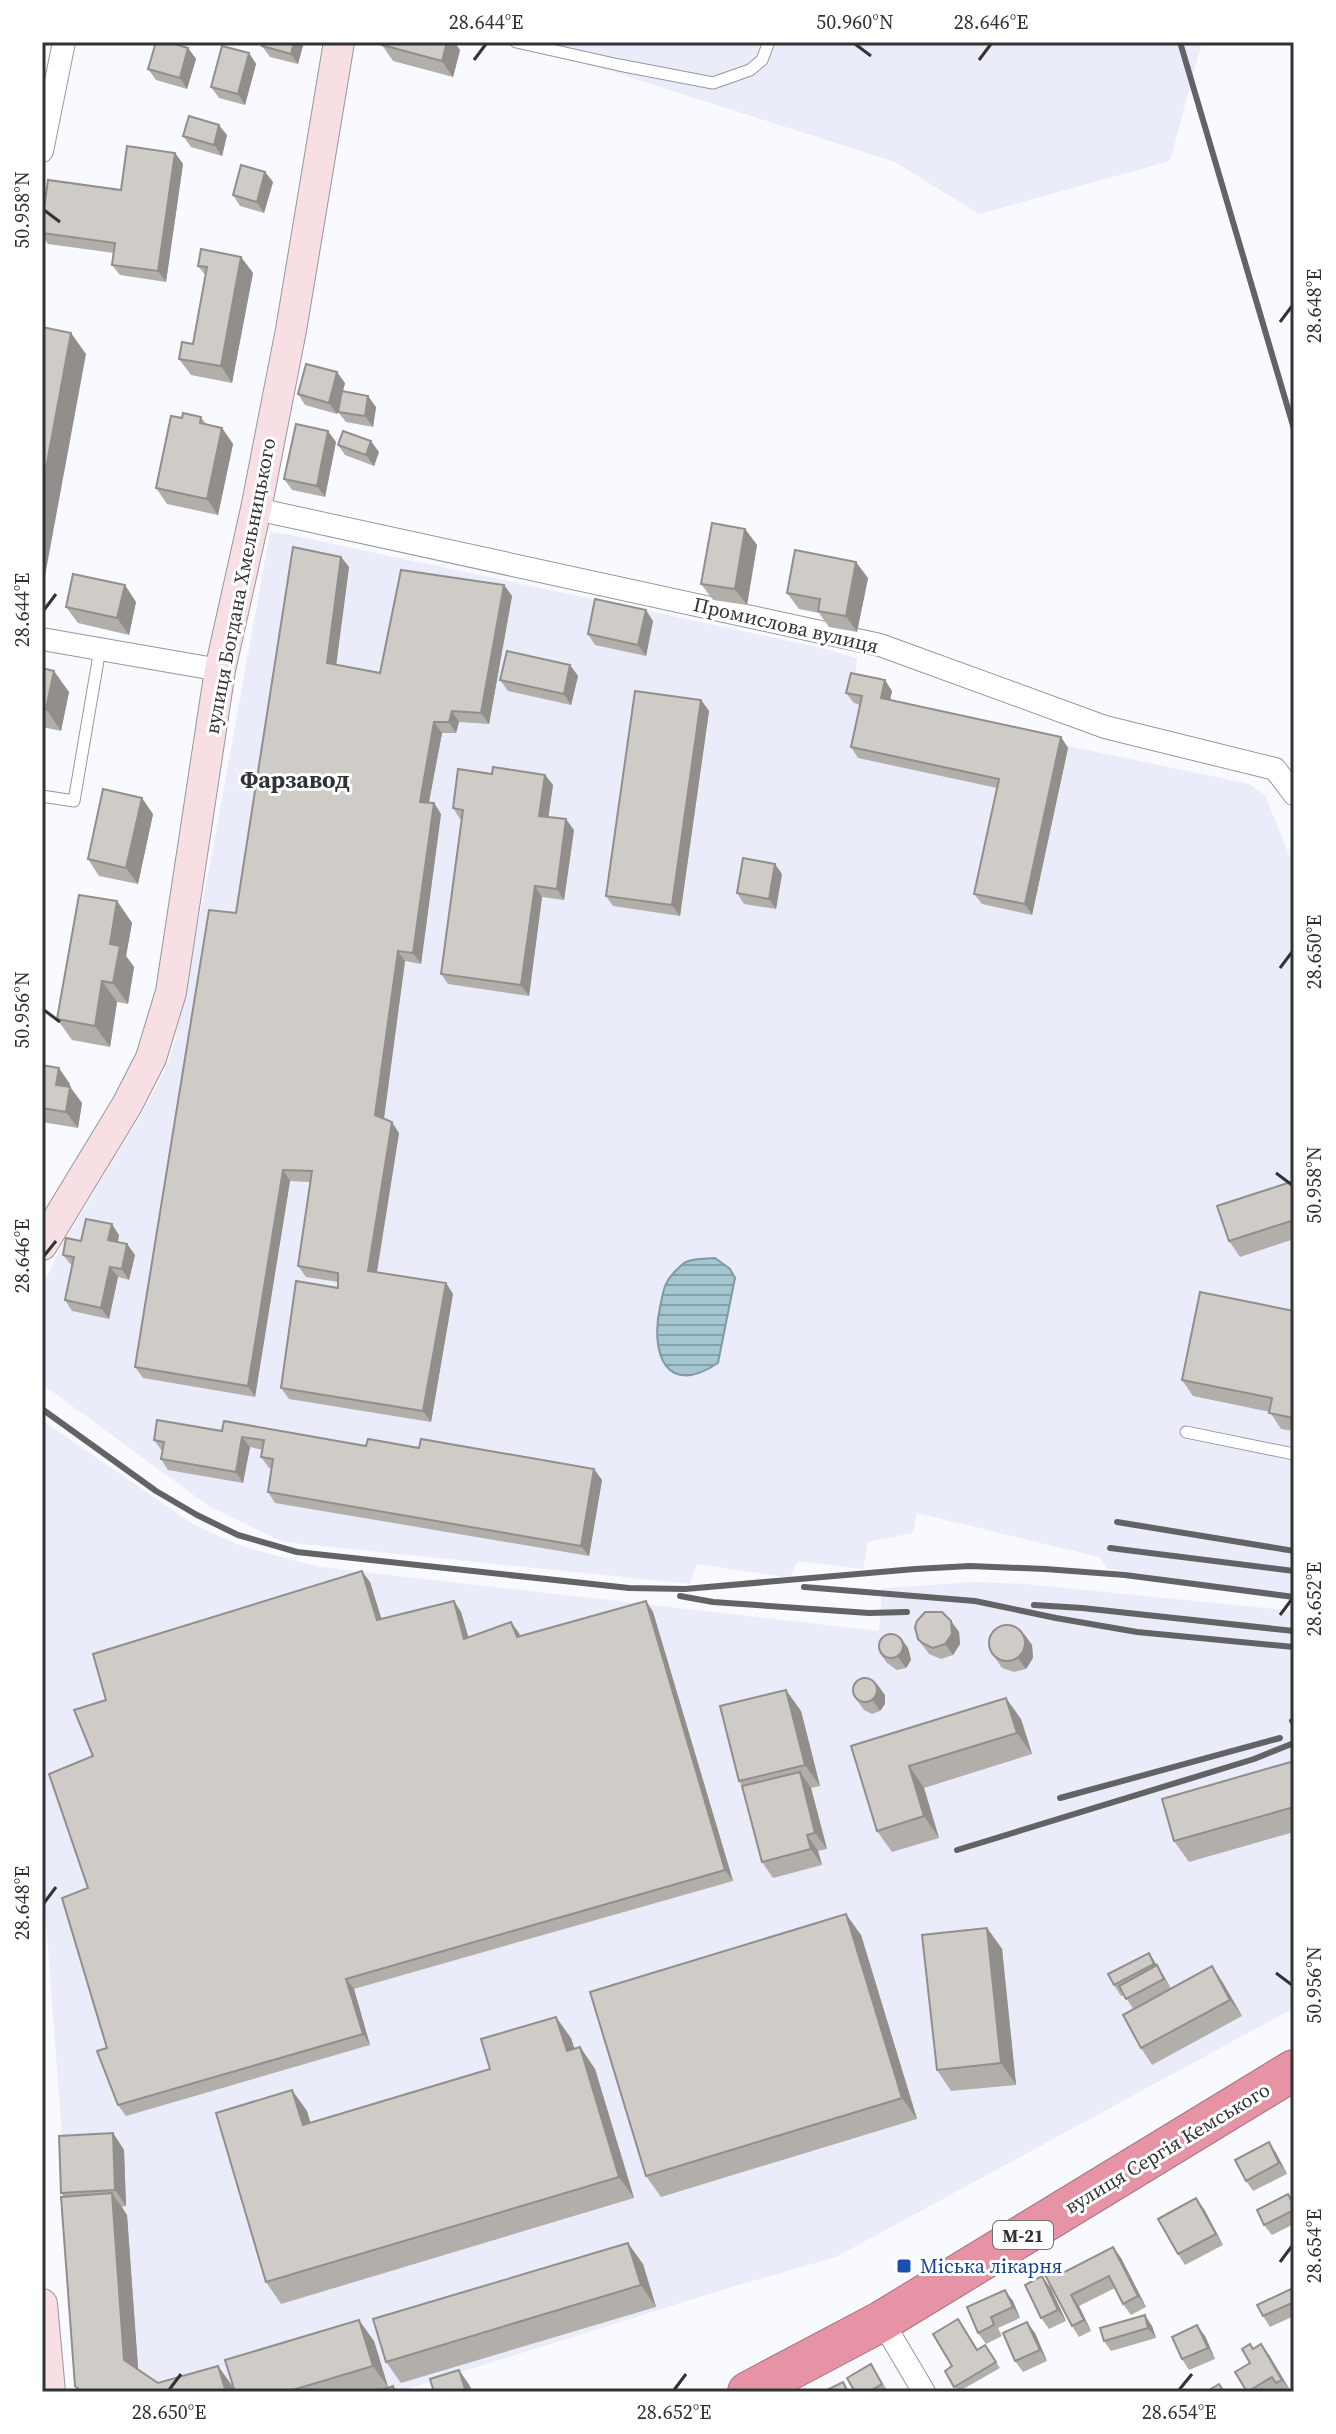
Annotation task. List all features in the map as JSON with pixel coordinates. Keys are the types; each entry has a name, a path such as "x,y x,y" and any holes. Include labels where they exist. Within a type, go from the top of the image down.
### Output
{"highway":[{"name":"вулиця Сергія Кемського","path":"748,2392 882,2321 1294,2071"}],"street":[{"path":"42,151 49,74 64,42"},
{"name":"вулиця Богдана Хмельницького","path":"42,1245 127,1105 151,1058 171,992 220,670 291,330 339,42"},
{"name":"Промислова вулиця","path":"256,509 880,645 1105,727 1284,769 1294,794"},
{"path":"42,639 220,670"},
{"path":"42,2304 50,2392"},
{"path":"882,2321 924,2392"}],"lane":[{"path":"516,42 713,83 750,70 762,60 769,42"},
{"path":"42,796 74,801 100,649"},
{"path":"1186,1432 1294,1454"}],"shaded area":[{"path":"532,42 1202,42 1170,161 979,214 895,162 604,69"},
{"path":"270,532 823,648 857,658 854,701 1249,784 1265,795 1294,867 1294,1595 1108,1569 1099,1557 917,1513 913,1533 868,1542 863,1569 798,1561 790,1578 697,1564 690,1584 283,1542 210,1507 42,1384 42,1287 62,1245 142,1113 165,1070 175,1041"},
{"path":"42,1420 193,1524 241,1546 320,1567 879,1631 882,1588 976,1582 1025,1584 1294,1611 1294,2008 836,2257 397,2392 81,2392 42,1868"}],"water":[{"path":"715,1258 730,1269 735,1278 718,1363 700,1373 674,1373 660,1354 658,1340 657,1324 664,1287 684,1263"}],"building":[{"path":"156,42 188,48 180,78 148,69"},
{"path":"263,42 294,42 291,54 262,46"},
{"path":"383,42 447,42 442,61 382,45"},
{"path":"222,46 249,53 238,94 211,87"},
{"path":"189,116 219,125 214,145 183,136"},
{"path":"127,146 175,153 158,271 112,265 115,243 42,233 48,180 121,190"},
{"path":"241,165 265,172 257,202 233,195"},
{"path":"201,249 241,257 221,366 179,359 182,342 193,344 207,267 198,266"},
{"path":"42,327 71,333 42,490"},
{"path":"306,364 337,372 329,403 298,394"},
{"path":"342,391 368,396 365,416 338,412"},
{"path":"183,413 201,417 200,423 222,428 207,499 156,488 171,416 182,418"},
{"path":"296,424 328,431 317,486 284,479"},
{"path":"343,431 371,441 366,455 338,445"},
{"path":"712,523 745,529 735,589 701,584"},
{"path":"293,547 341,557 327,663 380,673 401,570 504,585 481,713 452,711 449,722 434,722 420,802 434,803 413,953 398,951 375,1115 392,1122 368,1271 446,1283 423,1411 281,1388 296,1281 338,1288 338,1273 298,1266 312,1171 283,1170 248,1386 135,1367 209,910 236,913"},
{"path":"795,550 856,562 846,616 818,611 820,599 787,593"},
{"path":"73,574 125,585 117,618 66,607"},
{"path":"595,599 646,610 638,645 588,634"},
{"path":"507,651 570,665 564,694 500,680"},
{"path":"42,668 54,671 46,709 42,709"},
{"path":"851,673 885,680 881,698 1061,737 1025,904 974,894 999,779 851,747 862,696 846,693"},
{"path":"635,691 701,700 672,905 606,896"},
{"path":"493,767 545,775 539,816 566,819 557,889 535,886 521,985 441,974 463,810 453,808 458,769 492,774"},
{"path":"103,789 142,798 126,868 88,859"},
{"path":"743,858 775,864 769,899 737,893"},
{"path":"79,895 117,901 110,944 120,946 113,983 102,981 95,1026 57,1019"},
{"path":"42,1065 59,1068 56,1085 70,1087 66,1112 42,1108"},
{"path":"1294,1181 1294,1220 1229,1241 1217,1206"},
{"path":"86,1219 112,1224 108,1240 127,1244 122,1269 110,1267 101,1308 65,1300 74,1257 63,1255 66,1238 81,1241"},
{"path":"1200,1292 1294,1311 1294,1418 1269,1413 1272,1398 1182,1380"},
{"path":"157,1420 222,1431 224,1421 366,1446 368,1439 419,1448 421,1439 594,1469 581,1546 268,1492 273,1459 261,1457 264,1440 242,1437 236,1472 161,1459 164,1442 154,1440"},
{"path":"362,1571 377,1620 454,1601 464,1639 511,1622 517,1637 646,1601 725,1870 346,1979 363,2034 118,2105 97,2051 107,2048 62,1898 88,1888 49,1774 93,1756 74,1710 106,1700 93,1654"},
{"path":"925,1612 942,1612 951,1621 952,1634 945,1644 933,1648 918,1639 915,1627"},
{"path":"1007,1625 1020,1630 1025,1643 1020,1656 1007,1661 994,1656 989,1643 994,1630"},
{"path":"886,1634 896,1634 903,1641 903,1651 896,1658 886,1658 879,1651 879,1641"},
{"path":"860,1678 870,1678 877,1685 877,1695 870,1702 860,1702 853,1695 853,1685"},
{"path":"786,1690 805,1765 739,1781 720,1706"},
{"path":"1006,1698 1017,1733 909,1766 924,1816 877,1831 851,1746"},
{"path":"1294,1761 1294,1807 1174,1841 1162,1799"},
{"path":"800,1772 815,1833 807,1835 811,1849 762,1862 742,1786"},
{"path":"846,1914 902,2098 646,2176 590,1992"},
{"path":"987,1928 1001,2063 937,2070 922,1935"},
{"path":"1149,1953 1154,1964 1114,1985 1108,1974"},
{"path":"1157,1965 1164,1979 1126,1999 1119,1986"},
{"path":"1212,1966 1230,2000 1141,2048 1123,2015"},
{"path":"556,2017 567,2051 580,2047 619,2177 266,2282 216,2113 292,2090 303,2125 490,2069 481,2039"},
{"path":"113,2133 115,2190 61,2193 59,2136"},
{"path":"1269,2142 1279,2163 1246,2181 1235,2160"},
{"path":"112,2193 124,2360 158,2383 218,2366 226,2392 82,2392 75,2386 61,2197"},
{"path":"1288,2194 1294,2210 1264,2225 1257,2210"},
{"path":"1196,2198 1216,2234 1178,2254 1158,2219"},
{"path":"628,2243 641,2285 386,2362 373,2319"},
{"path":"1113,2247 1138,2296 1123,2304 1109,2276 1071,2295 1084,2320 1072,2326 1043,2271 1056,2264 1061,2274"},
{"path":"1042,2276 1058,2310 1041,2318 1025,2285"},
{"path":"1291,2289 1294,2302 1263,2316 1257,2305"},
{"path":"1005,2290 1013,2307 991,2317 994,2325 978,2333 967,2307"},
{"path":"1145,2315 1148,2328 1104,2341 1100,2328"},
{"path":"958,2319 977,2350 985,2345 996,2362 954,2387 945,2371 952,2366 933,2334"},
{"path":"359,2320 373,2366 286,2392 235,2392 225,2360"},
{"path":"1027,2322 1040,2350 1015,2361 1003,2333"},
{"path":"1197,2325 1208,2348 1182,2359 1172,2337"},
{"path":"1250,2344 1253,2349 1261,2344 1282,2380 1276,2383 1272,2377 1247,2392 1235,2372 1250,2363 1242,2349"},
{"path":"871,2364 882,2384 868,2392 855,2392 847,2378"},
{"path":"459,2370 466,2392 434,2392 430,2379"},
{"path":"843,2382 848,2392 823,2392"},
{"path":"1219,2384 1224,2392 1206,2392"},
{"path":"393,2386 395,2392 375,2392"}],"railway":[{"path":"1180,42 1294,429"},
{"path":"42,1409 156,1491 197,1515 238,1535 297,1552 629,1588 685,1589 970,1566 1125,1575 1294,1597"},
{"path":"1117,1522 1294,1551"},
{"path":"1110,1548 1294,1571"},
{"path":"804,1587 975,1601 1137,1632 1294,1647"},
{"path":"680,1596 713,1602 869,1613 907,1612"},
{"path":"1034,1605 1294,1631"},
{"path":"1060,1798 1280,1738"},
{"path":"957,1850 1254,1759 1294,1743"}],"place":[{"name":"Міська лікарня","path":"904,2266"}],"district":[{"name":"Фарзавод","path":"295,779"}]}
